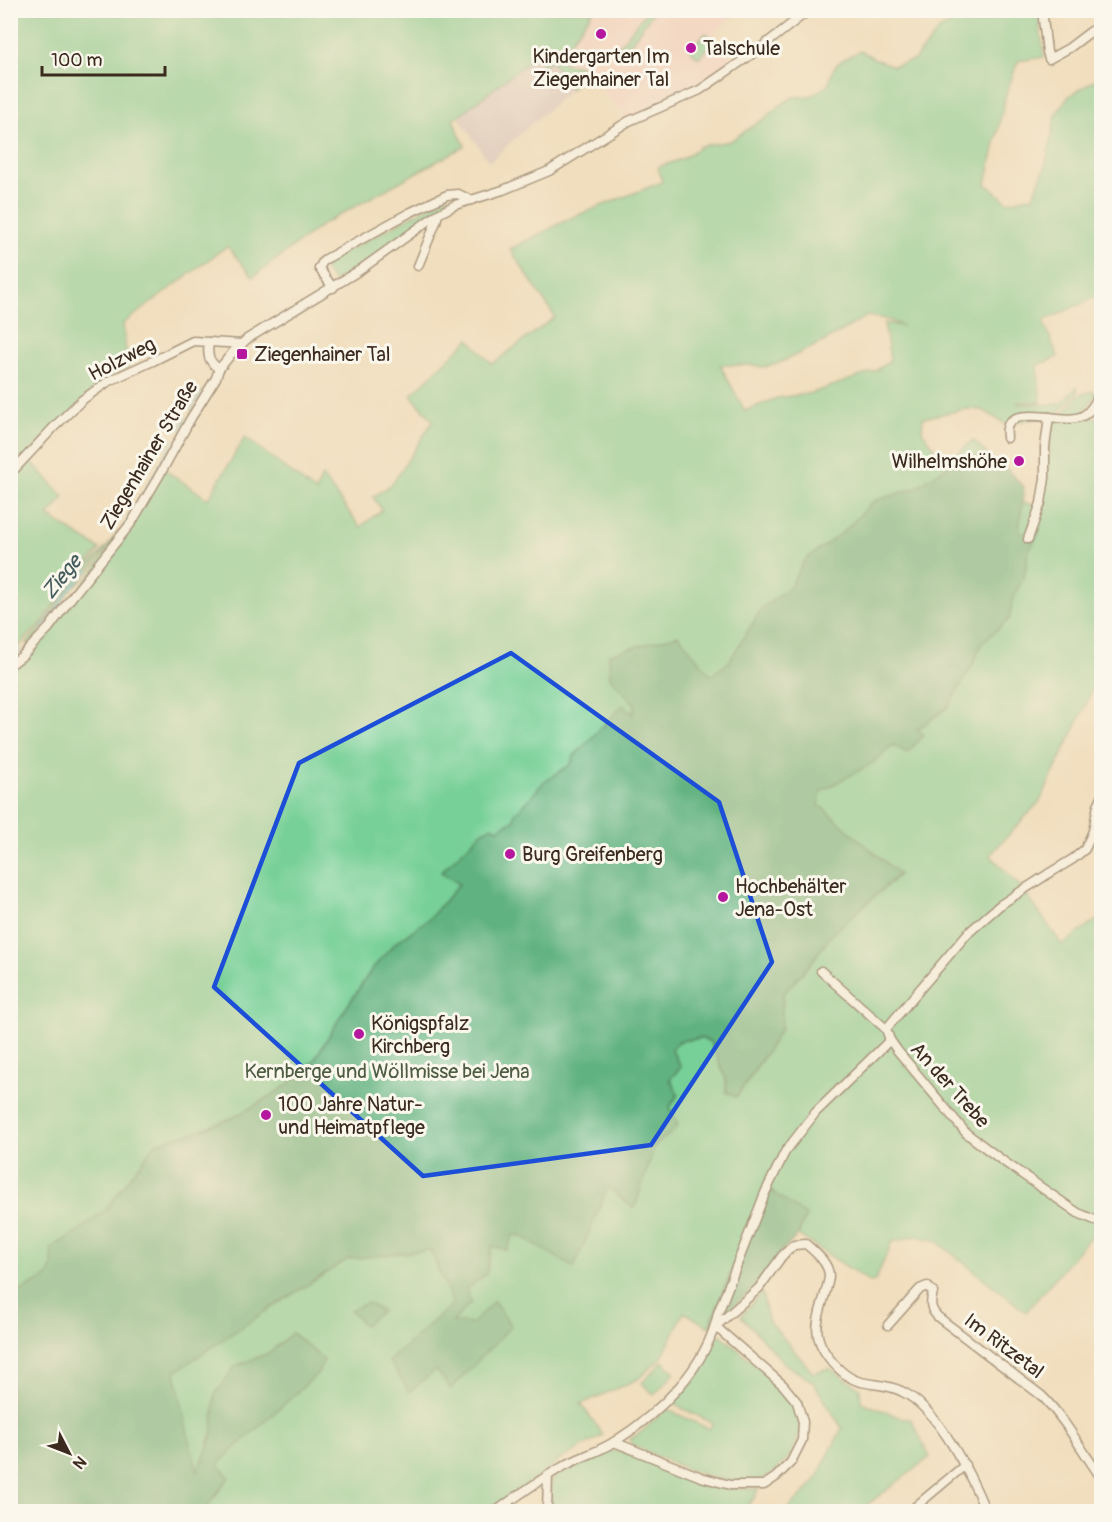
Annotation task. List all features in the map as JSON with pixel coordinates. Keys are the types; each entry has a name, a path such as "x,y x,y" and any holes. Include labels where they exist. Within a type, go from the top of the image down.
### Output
{"street":[{"name":"Ziegenhainer Straße","path":"10,665 49,628 132,522 216,378 219,369 242,344 260,330 333,288 438,214 549,171 629,121 695,92 758,50 809,10"},
{"path":"1042,10 1049,59 1069,48 1101,23"},
{"name":"Ziegenhainer Straße","path":"333,288 319,268 324,260 409,213 447,195 458,194 471,200"},
{"path":"418,266 438,214"},
{"name":"Holzweg","path":"10,474 82,399 101,385 129,370 169,354 187,343 198,340 242,344"},
{"name":"Ziegenhainer Straße","path":"209,342 208,358 219,369"},
{"path":"1007,438 1009,422 1019,417 1031,415 1069,420 1083,417 1094,405 1101,389"},
{"path":"1028,539 1041,503 1049,417"},
{"path":"886,1029 968,934 1000,905 1085,849 1093,831 1101,797"},
{"name":"An der Trebe","path":"820,971 886,1029 890,1040 966,1133 1078,1213 1101,1223"},
{"path":"495,1512 565,1465 614,1442 663,1403 685,1381 699,1360 715,1326 718,1312 760,1204 784,1152 816,1112 890,1040"},
{"path":"715,1326 759,1288 782,1256 794,1245 806,1244 824,1262 829,1276 817,1319 817,1334 821,1346 841,1371 855,1380 899,1389 913,1397 949,1439 986,1512"},
{"name":"Im Ritzetal","path":"888,1325 920,1289 927,1286 933,1292 930,1302 938,1317 1042,1396 1060,1418 1101,1479"},
{"path":"614,1442 701,1478 730,1485 764,1485 791,1462 802,1440 804,1422 797,1402 780,1382 715,1326"},
{"path":"909,1512 964,1465"},
{"path":"547,1512 548,1476"}],"highlighted area":[{"path":"511,653 719,802 772,962 651,1145 423,1176 214,987 299,763"}],"shaded area":[{"path":"593,11 739,11 712,36 734,61 696,85 627,118 580,67 564,63 559,58"},
{"path":"536,55 550,60 571,89 489,162 458,116"}],"green space":[{"path":"11,11 593,11 559,57 564,63 580,66 586,73 571,89 551,60 543,65 536,56 453,120 465,146 323,224 253,277 227,246 123,324 128,368 107,378 11,470"},
{"path":"647,11 654,11 623,54 617,48"},
{"name":"Kernberge und Wöllmisse bei Jena","path":"1011,11 1038,11 1044,57 1018,61 1006,94 986,184 1008,202 1033,196 1045,168 1056,114 1069,96 1101,76 1101,295 1043,321 1058,357 1037,365 1041,402 1018,402 1018,404 1060,404 1077,387 1078,392 1056,415 1005,424 983,410 966,409 923,418 922,431 937,451 954,456 973,440 987,454 1006,489 1021,502 1041,506 1051,422 1089,415 1097,419 1101,413 1101,440 1098,443 1102,465 1101,669 1040,801 990,855 1021,887 1062,945 1101,917 1101,1224 1026,1312 935,1240 915,1236 892,1242 875,1281 870,1282 798,1235 805,1215 765,1187 709,1327 684,1312 662,1357 638,1379 581,1404 603,1435 556,1462 541,1475 487,1511 204,1511 229,1477 219,1466 224,1477 11,1511 11,667 51,629 165,470 208,499 245,437 316,492 322,476 360,527 382,510 373,497 393,483 433,421 411,395 469,339 492,364 555,317 510,249 573,217 662,182 658,167 682,159 701,146 730,141 793,97 811,96 829,84 835,66 848,56 861,51 893,66 914,60 940,29 953,23","holes":["867,316 886,319 903,326 884,323 890,360 875,371 812,393 777,398 745,411 720,365 764,367 777,364 825,341","1038,534 1028,552 1025,574 1013,599 1009,619 981,644 973,664 948,707 917,730 924,735 893,745 871,764","819,805 899,875 832,934 810,964 783,994 781,1029 749,1080 736,1097 726,1092 726,1079 711,1042 701,1038 679,1041 671,1049 669,1079 678,1094 670,1107 671,1133 655,1145 634,1209 608,1186 574,1267 522,1236 513,1235 492,1246 486,1274 466,1289 452,1323 510,1326 451,1388 436,1370 389,1361 453,1304 566,1123","428,1249 348,1259 284,1299 348,1257","250,1321 175,1372 173,1371","292,1333 208,1445 235,1366 269,1353"]},
{"path":"706,33 715,42 698,58 689,49"},
{"path":"447,197 462,198 335,281 325,271 323,264"},
{"path":"1094,391 1096,395 1081,415 1061,416 1078,396"},
{"name":"Kernberge und Wöllmisse bei Jena","path":"985,455 1001,463 1024,487 1019,532 1039,533 1028,552 1025,574 1013,599 1009,619 981,644 973,664 948,707 917,729 924,735 907,753 893,745 871,764 820,792 819,805 899,874 832,934 810,964 783,994 781,1029 736,1097 726,1092 726,1079 711,1042 701,1038 679,1041 671,1049 681,1067 670,1079 678,1094 670,1107 678,1125 655,1145 634,1209 608,1187 574,1268 522,1236 513,1235 507,1250 492,1246 486,1274 466,1289 471,1302 453,1322 472,1324 494,1301 511,1326 451,1389 436,1370 409,1392 389,1361 453,1304 430,1250 348,1259 175,1372 198,1471 212,1437 215,1395 235,1366 269,1353 292,1333 324,1360 317,1374 218,1464 229,1477 204,1511 11,1512 11,1301 16,1295 49,1275 52,1266 51,1248 76,1233 106,1209 156,1143 232,1118 286,1086 313,1062 372,969 395,943 430,918 459,884 441,872 482,832 492,826 498,829 514,820 515,813 543,783 571,764 574,756 623,705 633,714 635,704 610,678 609,654 678,635 711,675 728,663 762,608 790,587 804,561 844,531 874,501 915,488 960,458"},
{"path":"28,458 64,497 48,516 100,549 68,584 42,623 11,654 10,478 21,469"},
{"path":"118,531 120,532 79,583 67,594 60,607 31,644 26,644 46,621 69,586 109,544"},
{"path":"765,1187 806,1215 798,1235 782,1251 756,1287 709,1327"},
{"path":"762,1292 768,1320 813,1373 829,1368 860,1388 861,1402 904,1419 911,1419 930,1457 859,1511 786,1511 814,1483 842,1428 813,1382 785,1364 741,1316"},
{"path":"367,1303 382,1311 364,1325 350,1310"},
{"path":"721,1335 787,1394 798,1416 799,1431 791,1453 772,1473 755,1481 729,1481 701,1474 634,1446 630,1439 667,1409 709,1429 713,1423 673,1404 694,1380 717,1336"},
{"path":"663,1361 675,1373 654,1395 642,1383"},
{"path":"624,1451 674,1472 712,1484 758,1489 755,1497 742,1511 550,1512 553,1478 606,1452"}],"waterway":[{"name":"Ziege","path":"191,410 202,392"},
{"name":"Ziege","path":"180,430 186,418"},
{"name":"Ziege","path":"124,526 174,440"},
{"name":"Ziege","path":"42,629 68,591 88,570"},
{"name":"Ziege","path":"15,657 23,649"}],"place":[{"name":"Kindergarten Im Ziegenhainer Tal","path":"601,34"},
{"name":"Talschule","path":"691,48"},
{"name":"Ziegenhainer Tal","path":"242,354"},
{"name":"Wilhelmshöhe","path":"1019,461"},
{"name":"Burg Greifenberg","path":"510,854"},
{"name":"Hochbehälter Jena-Ost","path":"723,897"},
{"name":"Königspfalz Kirchberg","path":"359,1034"},
{"name":"100 Jahre Natur- und Heimatpflege","path":"266,1115"}]}
